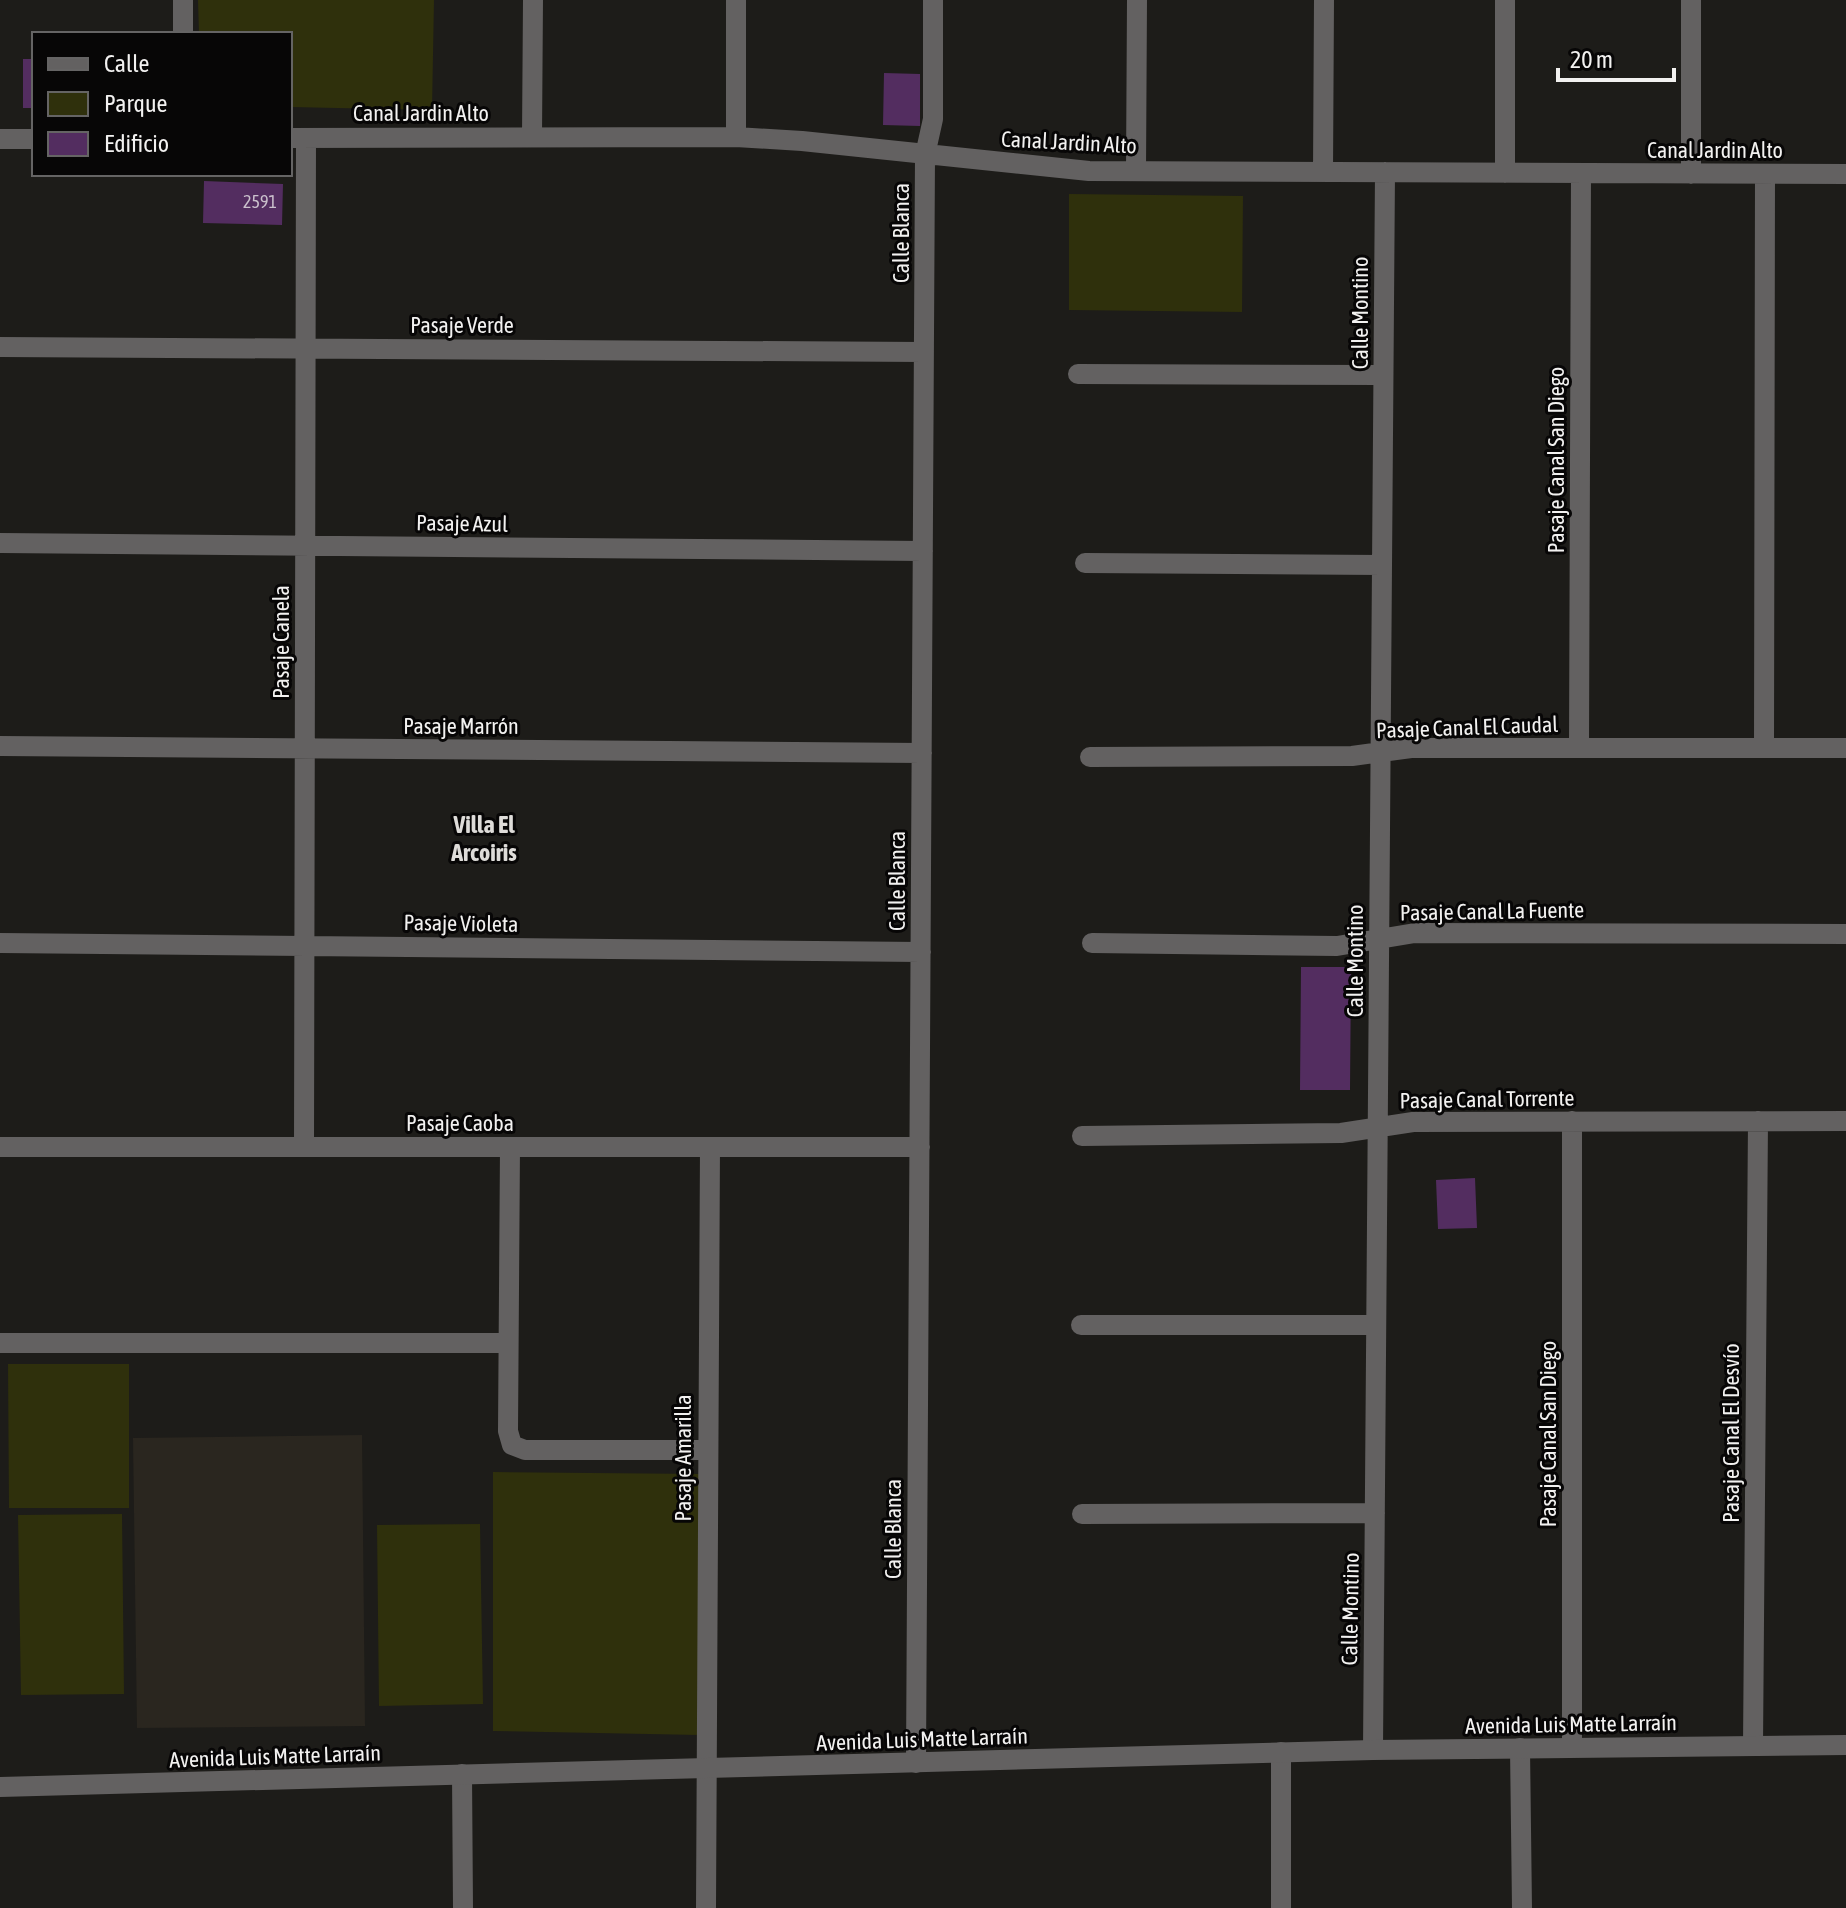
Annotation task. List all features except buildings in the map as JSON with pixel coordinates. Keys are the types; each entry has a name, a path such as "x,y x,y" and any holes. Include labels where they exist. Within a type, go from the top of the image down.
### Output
{"street":[{"path":"183,0 183,32"},
{"path":"532,136 533,0"},
{"path":"736,0 736,137"},
{"name":"Calle Blanca","path":"916,1763 925,155 933,119 933,0"},
{"path":"1136,171 1137,0"},
{"path":"1323,172 1324,0"},
{"path":"1505,0 1505,173"},
{"path":"1691,0 1691,174"},
{"name":"Canal Jardin Alto","path":"298,138 736,137 1089,171 1846,174"},
{"name":"Pasaje Canela","path":"298,138 305,349 304,1147"},
{"path":"0,139 32,139"},
{"name":"Calle Montino","path":"1373,1750 1385,172"},
{"name":"Pasaje Canal San Diego","path":"1579,747 1581,173"},
{"path":"1764,747 1765,174"},
{"name":"Pasaje Verde","path":"0,347 924,352"},
{"path":"1078,374 1383,375"},
{"name":"Pasaje Azul","path":"0,543 923,551"},
{"path":"1085,563 1382,565"},
{"name":"Pasaje Marrón","path":"0,746 922,753"},
{"name":"Pasaje Canal El Caudal","path":"1090,757 1352,756 1411,748 1846,748"},
{"name":"Pasaje Canal La Fuente","path":"1092,943 1337,946 1415,933 1846,934"},
{"name":"Pasaje Violeta","path":"0,943 921,952"},
{"name":"Pasaje Canal San Diego","path":"1572,1121 1572,1747"},
{"name":"Pasaje Canal El Desvío","path":"1753,1746 1758,1121"},
{"name":"Pasaje Canal Torrente","path":"1082,1136 1341,1133 1413,1122 1846,1121"},
{"name":"Pasaje Caoba","path":"0,1147 920,1147"},
{"path":"510,1147 508,1431 512,1445 525,1450 707,1450"},
{"name":"Pasaje Amarilla","path":"706,1908 710,1147"},
{"path":"1081,1325 1376,1325"},
{"path":"0,1343 508,1343"},
{"path":"1082,1514 1375,1513"},
{"name":"Avenida Luis Matte Larraín","path":"0,1787 1281,1752 1846,1745"},
{"path":"1520,1748 1522,1908"},
{"path":"1281,1752 1281,1908"},
{"path":"462,1774 463,1908"}],"shaded area":[{"path":"362,1435 365,1726 137,1728 133,1438"}],"green space":[{"path":"198,0 434,0 432,110 292,107 292,32 199,32"},
{"path":"1069,194 1243,196 1242,312 1069,310"},
{"path":"8,1364 129,1364 129,1508 9,1508"},
{"path":"493,1472 702,1474 699,1735 493,1731"},
{"path":"122,1514 124,1694 21,1695 18,1515"},
{"path":"480,1524 483,1704 379,1706 377,1525"}],"district":[{"name":"Villa El Arcoiris","path":"484,839"}]}
